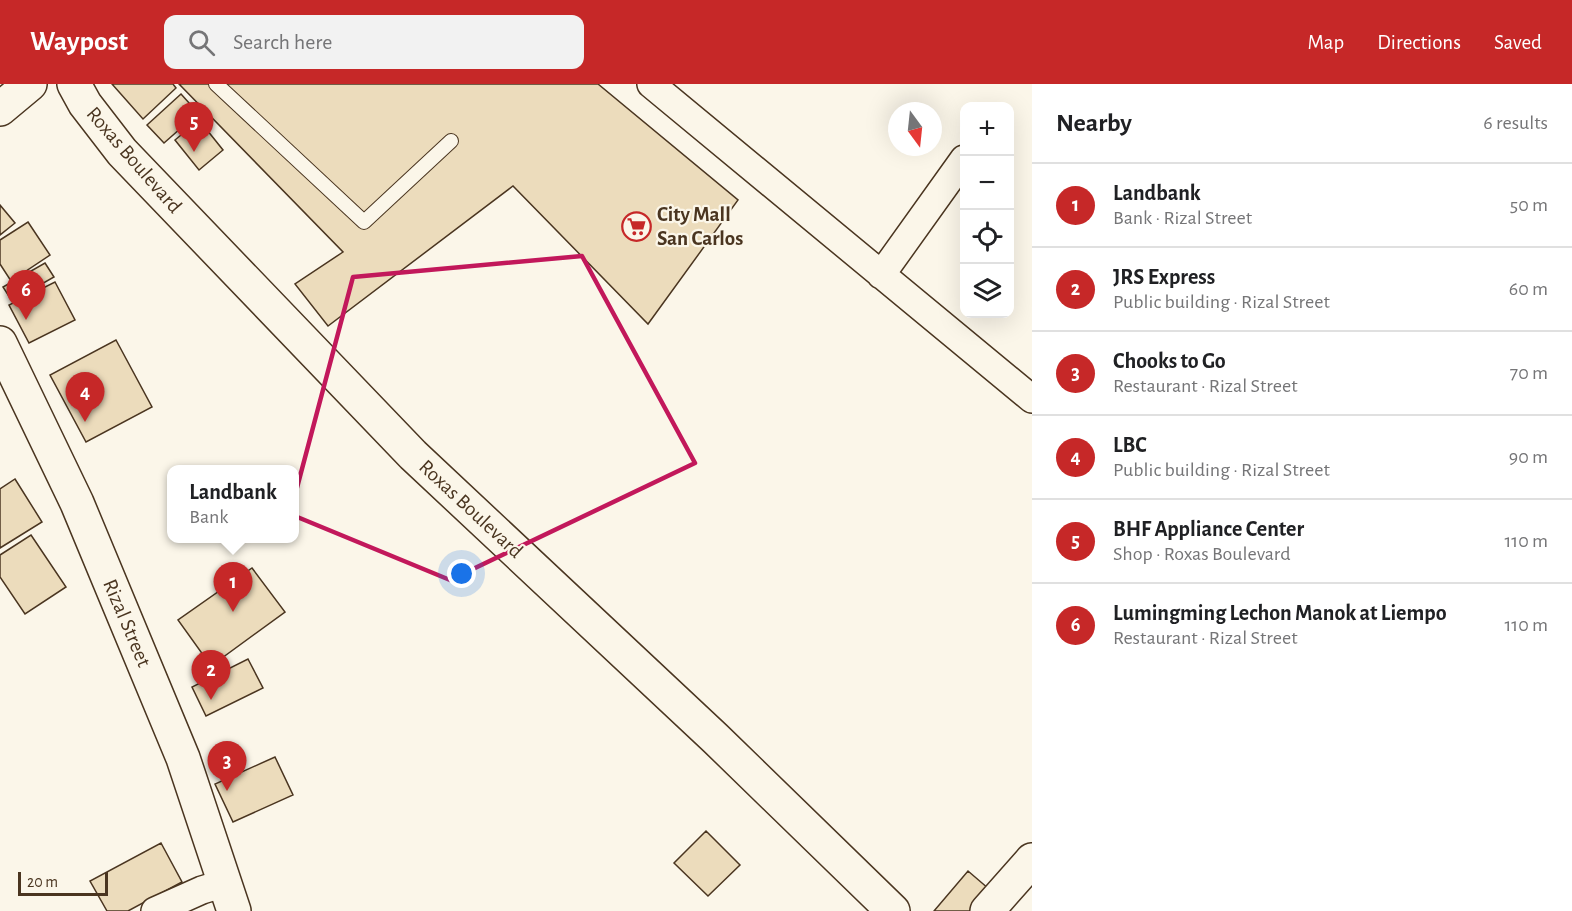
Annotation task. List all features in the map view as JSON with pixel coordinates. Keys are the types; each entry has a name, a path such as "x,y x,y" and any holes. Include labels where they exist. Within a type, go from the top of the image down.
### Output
{"main road":[{"path":"0,109 30,84"},
{"name":"Roxas Boulevard","path":"74,84 85,104 122,152 413,455 715,738 893,911"},
{"name":"Rizal Street","path":"0,343 82,514 183,758 230,897"},
{"path":"987,911 1032,860"}],"street":[{"path":"651,84 1032,399"},
{"path":"881,275 960,165"},
{"path":"155,911 202,890 230,897"}],"lane":[{"path":"216,84 364,222 451,141"}],"highlighted area":[{"path":"582,256 695,463 450,580 290,514 353,277"}],"building":[{"path":"112,84 173,84 176,88 143,119"},
{"name":"City Mall San Carlos","path":"179,84 598,84 738,200 648,324 513,186 328,326 295,284 343,252"},
{"path":"181,94 198,113 164,143 147,125"},
{"path":"199,120 223,150 199,170 175,140"},
{"path":"0,205 15,223 0,235"},
{"path":"28,222 50,255 11,281 0,264 0,240"},
{"path":"45,263 54,277 12,301 3,287"},
{"path":"55,282 75,320 29,343 9,305"},
{"path":"116,340 152,407 86,442 50,375"},
{"path":"15,479 42,522 0,548 0,489"},
{"path":"31,535 66,587 25,614 0,577 0,555"},
{"path":"252,568 285,612 211,666 178,620"},
{"path":"248,659 263,688 206,716 192,687"},
{"path":"275,757 293,795 233,822 215,784"},
{"path":"706,831 740,865 708,896 674,863"},
{"path":"161,843 182,882 128,911 107,911 90,881"},
{"path":"968,871 989,889 970,911 934,911"}],"place":[{"name":"BHF Appliance Center","path":"194,152"},
{"name":"City Mall San Carlos","path":"636,226"},
{"name":"Lumingming Lechon Manok at Liempo","path":"26,320"},
{"name":"LBC","path":"85,422"},
{"name":"Landbank","path":"233,612"},
{"name":"JRS Express","path":"211,700"},
{"name":"Chooks to Go","path":"227,791"}]}
